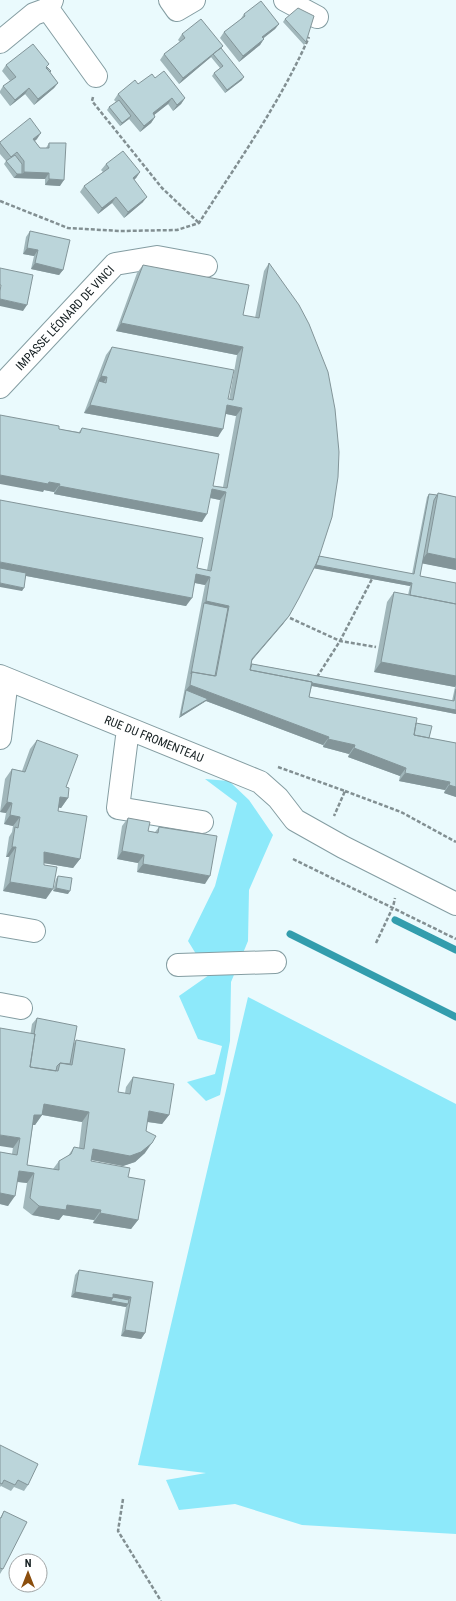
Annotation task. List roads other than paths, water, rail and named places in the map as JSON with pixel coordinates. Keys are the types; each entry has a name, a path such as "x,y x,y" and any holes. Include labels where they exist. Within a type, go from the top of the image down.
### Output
{"street":[{"path":"285,0 317,17"},
{"path":"0,42 34,14 50,5 96,76"},
{"name":"IMPASSE LÉONARD DE VINCI","path":"0,387 115,264 157,257 206,266"},
{"path":"0,738 4,678"},
{"name":"RUE DU FROMENTEAU","path":"4,678 260,782 278,798 295,820 343,847 456,904"},
{"path":"128,729 118,808 202,822"},
{"path":"0,926 34,931"},
{"path":"178,965 275,962"},
{"path":"0,1004 21,1008"}],"waterway":[{"path":"395,920 456,950"},
{"path":"290,934 456,1017"}]}
